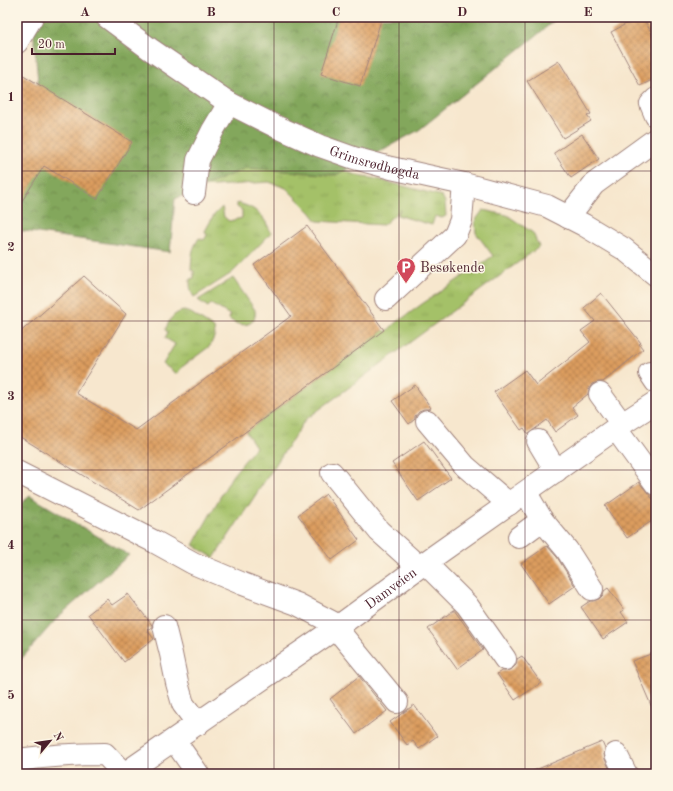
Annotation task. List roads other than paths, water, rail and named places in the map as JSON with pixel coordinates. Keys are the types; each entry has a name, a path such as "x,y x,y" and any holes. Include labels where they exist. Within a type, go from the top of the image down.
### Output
{"street":[{"path":"17,42 32,17"},
{"name":"Grimsrødhøgda","path":"107,17 150,49 229,103 274,126 327,149 354,158 391,168 464,184 546,206 584,225 624,249 656,275"},
{"path":"656,99 651,104 656,116"},
{"path":"194,192 198,160 229,103"},
{"path":"568,217 594,184 656,140"},
{"path":"386,299 455,236 461,220 464,184"},
{"path":"600,394 619,427 656,484"},
{"name":"Damveien","path":"124,774 338,627 422,565 656,402"},
{"path":"427,421 465,466 518,498 542,520 567,550 592,589"},
{"path":"538,441 556,471"},
{"path":"17,472 155,542 193,563 297,604 338,627 397,702"},
{"path":"332,474 379,531 422,565 467,605 505,659"},
{"path":"519,536 542,520"},
{"path":"164,626 183,704 198,724"},
{"path":"174,740 198,774"},
{"path":"17,760 75,754 105,754 124,774"},
{"path":"616,754 626,774"}],"place":[{"name":"Besøkende","path":"406,284"}]}
